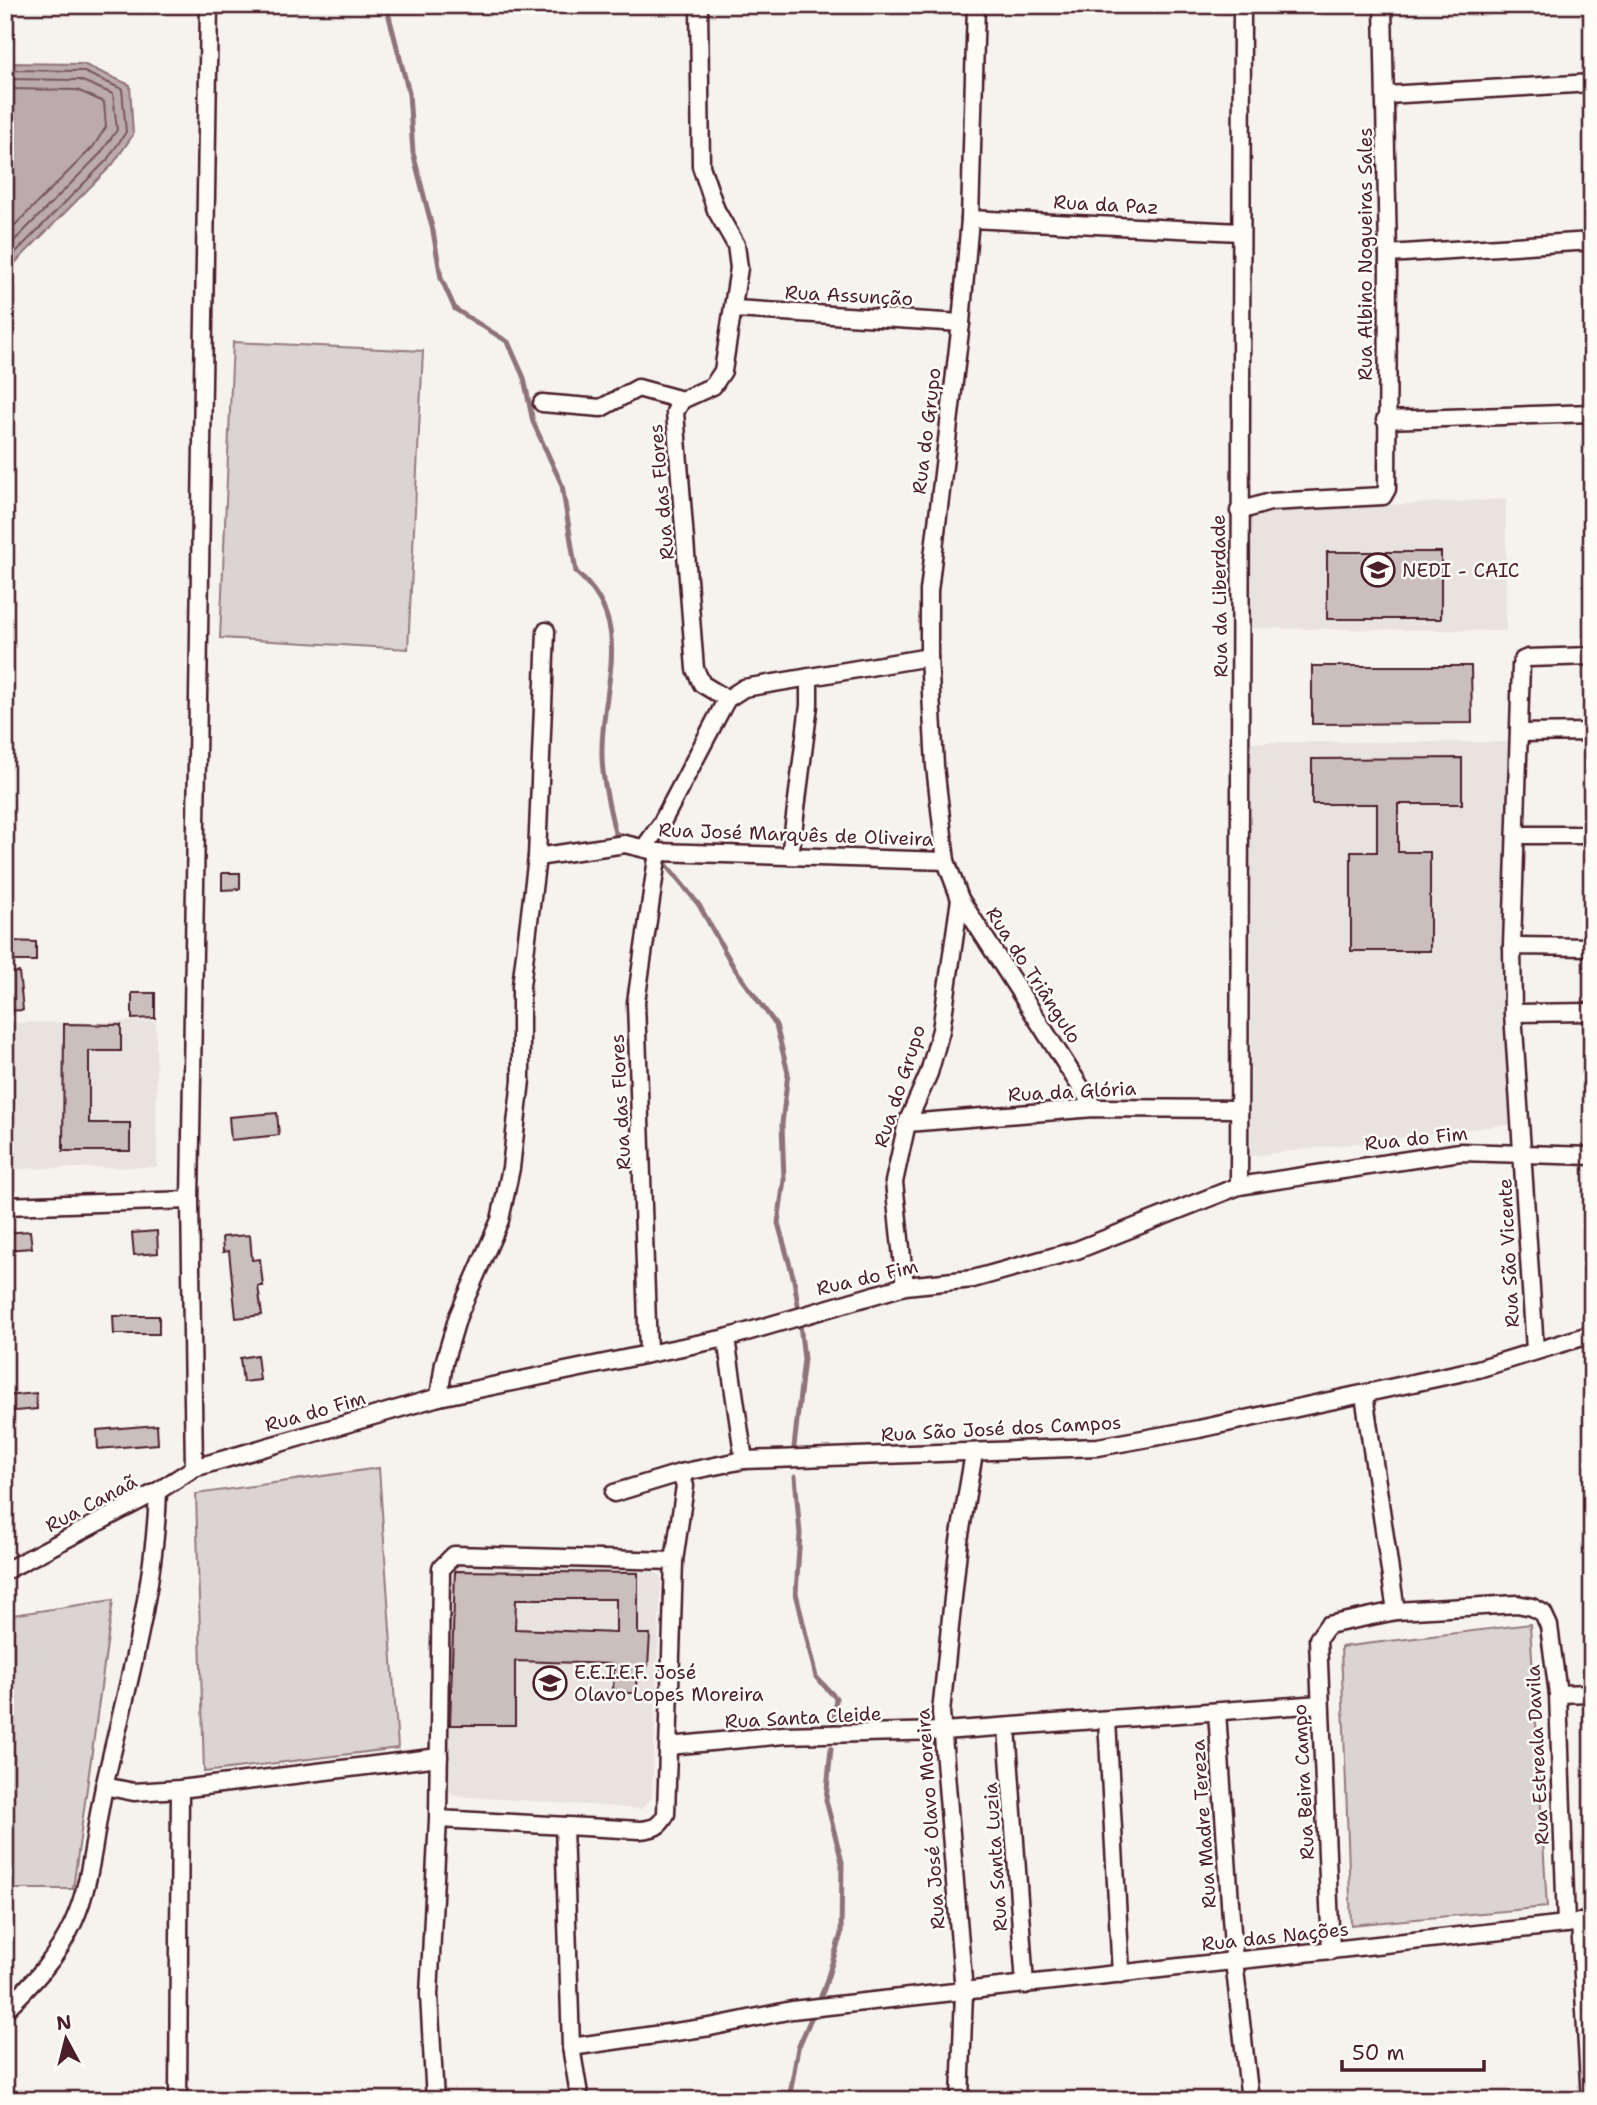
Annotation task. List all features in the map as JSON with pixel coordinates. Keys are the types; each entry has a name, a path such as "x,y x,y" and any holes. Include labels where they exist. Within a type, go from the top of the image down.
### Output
{"street":[{"path":"194,1468 190,1200 209,5"},
{"name":"Rua das Flores","path":"699,5 701,166 716,210 736,245 739,268 723,371 713,386 682,400 675,412 695,669 702,684 727,699"},
{"name":"Rua do Grupo","path":"946,861 929,657 929,592 938,494 961,323 970,219 976,5"},
{"name":"Rua da Liberdade","path":"1239,1186 1242,5"},
{"name":"Rua Albino Nogueiras Sales","path":"1239,511 1270,502 1383,496 1387,489 1385,420 1388,254 1383,5"},
{"path":"1386,95 1592,83"},
{"name":"Rua da Paz","path":"970,219 1240,232"},
{"path":"1388,254 1592,241"},
{"name":"Rua Assunção","path":"734,309 961,323"},
{"path":"542,402 601,408 638,388 682,400"},
{"path":"1385,420 1592,413"},
{"path":"439,1397 455,1326 500,1220 511,1168 521,1080 520,986 537,858 546,631"},
{"name":"Rua São Vicente","path":"1535,1350 1513,1013 1512,946 1523,660 1592,656"},
{"path":"727,699 744,688 929,657"},
{"path":"790,856 809,705 809,677"},
{"name":"Rua José Marquês de Oliveira","path":"651,850 655,834 727,699"},
{"path":"1519,733 1592,732"},
{"path":"1516,835 1592,835"},
{"name":"Rua José Marquês de Oliveira","path":"537,858 625,844 651,850 946,861"},
{"name":"Rua das Flores","path":"648,1352 636,1002 651,850"},
{"name":"Rua do Triângulo","path":"946,861 960,899 1094,1108"},
{"name":"Rua do Grupo","path":"905,1286 894,1182 906,1123 929,1073 940,1030 960,899"},
{"path":"1512,946 1592,947"},
{"path":"1513,1013 1592,1012"},
{"name":"Rua da Glória","path":"906,1123 1094,1108 1239,1109"},
{"name":"Rua do Fim","path":"194,1468 439,1397 726,1338 905,1286 973,1279 1077,1250 1239,1186 1460,1152 1592,1156"},
{"path":"5,1206 190,1200"},
{"name":"Rua São José dos Campos","path":"614,1493 680,1473 744,1460 1098,1447 1364,1395 1478,1369 1592,1334"},
{"path":"726,1338 744,1460"},
{"path":"1364,1395 1396,1611"},
{"name":"Rua José Olavo Moreira","path":"960,2100 964,1992 941,1712 959,1541 974,1453"},
{"name":"Rua Canaã","path":"5,1571 159,1491 194,1468"},
{"path":"438,1819 640,1830 653,1829 661,1824 666,1814 674,1561 685,1486 680,1473"},
{"path":"5,2010 55,1956 75,1919 93,1854 104,1786 129,1689 150,1576 159,1491"},
{"path":"435,2100 429,1974 438,1819 441,1568 446,1560 454,1555 674,1561"},
{"name":"Rua Estreala Davila","path":"1396,1611 1517,1604 1543,1613 1549,1626 1579,1922 1590,2100"},
{"name":"Rua Beira Campo","path":"1331,1951 1318,1639 1321,1631 1337,1622 1396,1611"},
{"path":"1558,1695 1592,1693"},
{"name":"Rua Santa Cleide","path":"669,1745 785,1735 1007,1727 1320,1704"},
{"name":"Rua Madre Tereza","path":"1217,1712 1234,1961 1250,2100"},
{"path":"1107,1720 1121,1974"},
{"name":"Rua Santa Luzia","path":"1007,1727 1025,1985"},
{"path":"104,1786 134,1792 180,1789 439,1757"},
{"path":"178,2100 180,1789"},
{"path":"564,1826 571,2047 580,2100"},
{"name":"Rua das Nações","path":"571,2047 710,2027 792,2010 1579,1922"}],"shaded area":[{"path":"233,342 423,351 408,649 220,638"},
{"name":"NEDI - CAIC","path":"1506,499 1506,631 1250,628 1252,512"},
{"path":"1251,742 1508,742 1513,1124 1251,1156"},
{"path":"156,1021 157,1167 5,1169 5,1023"},
{"path":"379,1468 398,1748 204,1772 196,1494"},
{"name":"E.E.I.E.F. José Olavo Lopes Moreira","path":"453,1562 649,1566 661,1577 652,1798 641,1809 456,1796 445,1789 444,1570"},
{"path":"113,1600 73,1889 5,1889 5,1616"},
{"path":"1530,1624 1547,1907 1351,1925 1341,1647"}],"water":[{"path":"5,63 83,64 130,85 133,135 113,164 5,273"}],"building":[{"path":"1327,552 1441,552 1441,619 1327,619"},
{"path":"1312,666 1471,666 1472,723 1312,724"},
{"path":"1462,758 1462,804 1398,804 1398,852 1430,852 1430,951 1351,951 1351,852 1377,852 1377,804 1312,804 1312,759"},
{"path":"222,873 240,873 240,889 222,890"},
{"path":"10,941 36,942 36,961 10,961"},
{"path":"19,972 23,1010 5,1011 5,973"},
{"path":"132,993 155,993 155,1018 132,1019"},
{"path":"64,1024 121,1025 121,1051 89,1051 89,1123 130,1123 130,1151 63,1151"},
{"path":"277,1113 279,1135 231,1140 229,1117"},
{"path":"30,1231 32,1248 5,1250 5,1233"},
{"path":"157,1231 158,1253 134,1255 132,1233"},
{"path":"250,1235 252,1260 260,1259 263,1286 258,1286 262,1315 236,1318 229,1251 223,1252 222,1237"},
{"path":"113,1316 159,1316 159,1334 114,1334"},
{"path":"257,1355 260,1380 243,1382 240,1358"},
{"path":"36,1393 37,1409 5,1412 5,1396"},
{"path":"157,1425 158,1444 98,1449 97,1430"},
{"path":"455,1571 638,1573 638,1634 650,1634 648,1666 637,1665 636,1693 613,1693 614,1664 515,1661 515,1725 450,1725","holes":["516,1599 616,1599 616,1633 515,1629"]}],"waterway":[{"path":"386,5 409,93 413,153 433,231 441,278 455,309 508,342 524,378 533,422 562,485 576,572 594,591 605,612 612,654 602,748 603,769 615,833 628,838"},
{"path":"665,863 699,905 733,966 776,1025 788,1073 782,1124 784,1180 778,1223 798,1305"},
{"path":"794,1447 804,1359 800,1324"},
{"path":"795,1476 800,1534 796,1593 816,1677 836,1698 834,1722"},
{"path":"789,2100 798,2048 824,1989 841,1934 842,1862 826,1800 831,1748"}],"place":[{"name":"NEDI - CAIC","path":"1378,570"},
{"name":"E.E.I.E.F. José Olavo Lopes Moreira","path":"550,1683"}]}
